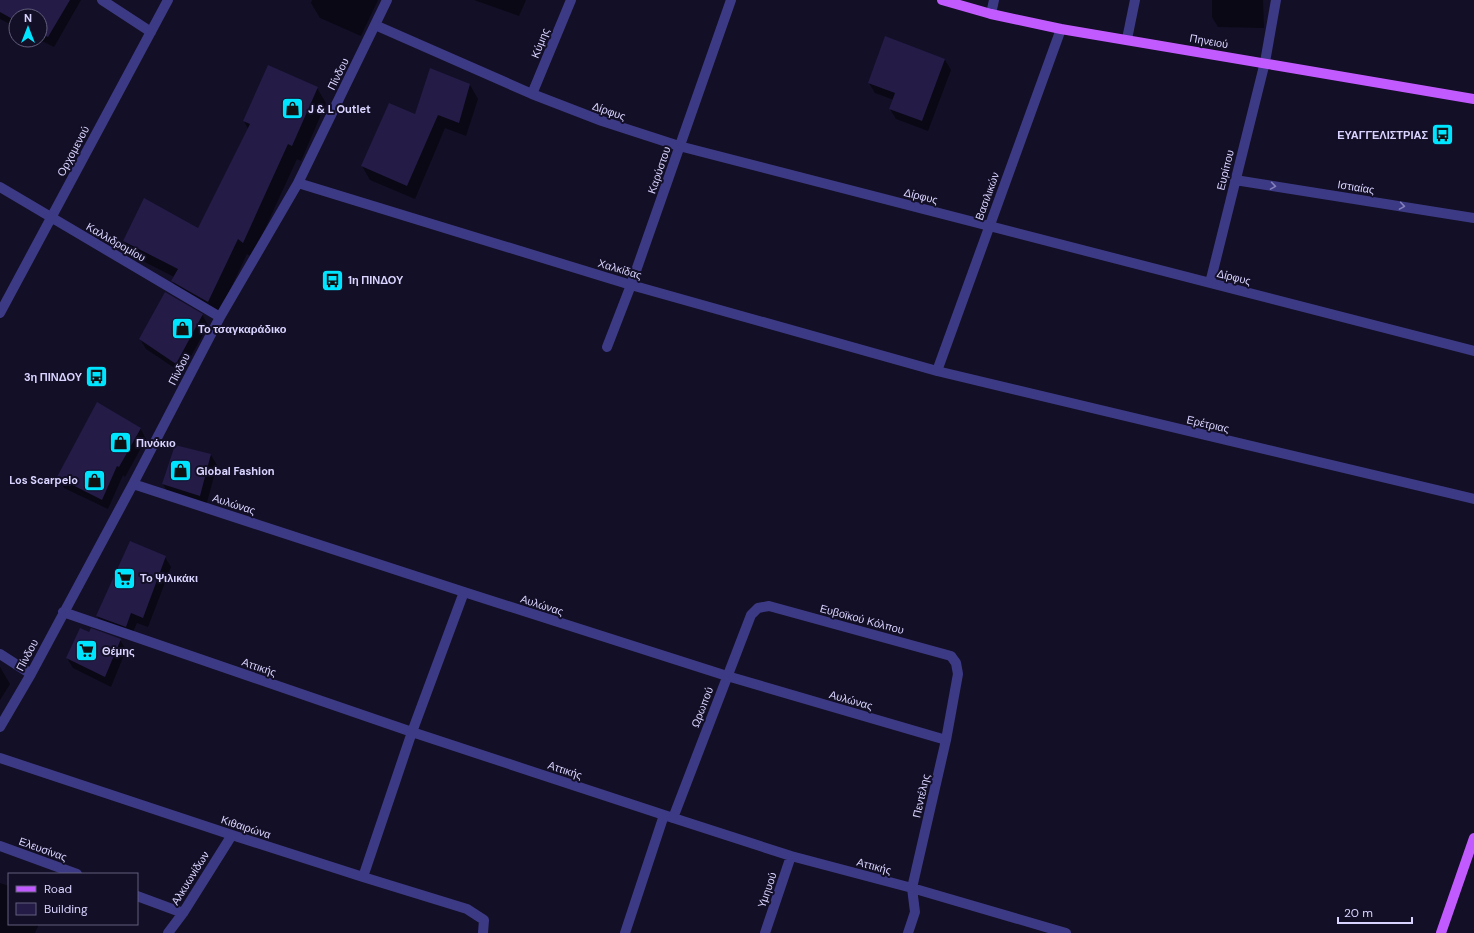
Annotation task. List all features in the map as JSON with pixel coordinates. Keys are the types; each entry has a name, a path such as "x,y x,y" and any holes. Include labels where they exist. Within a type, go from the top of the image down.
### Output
{"main road":[{"name":"Πηνειού","path":"942,0 991,14 1061,29 1265,62 1474,99"},
{"path":"1441,933 1474,838"}],"street":[{"path":"102,0 151,32"},
{"name":"Ορχομενού","path":"0,313 168,0"},
{"name":"Πίνδου","path":"0,727 31,674 133,484 220,317 298,183 387,0"},
{"name":"Κύμης","path":"532,94 570,0"},
{"name":"Καρύστου","path":"607,347 631,285 731,0"},
{"path":"991,14 994,0"},
{"path":"1127,39 1134,0"},
{"name":"Ευρίπου","path":"1210,283 1265,62 1276,0"},
{"name":"Δίρφυς","path":"375,25 532,94 602,122 679,146 1474,351"},
{"name":"Βασιλικών","path":"937,372 1061,29"},
{"name":"Ιστιαίας","path":"1235,180 1474,218"},
{"name":"Χαλκίδας","path":"298,183 631,285 937,372"},
{"name":"Καλλιδρομίου","path":"0,187 50,218 220,317"},
{"name":"Ερέτριας","path":"937,372 1474,499"},
{"name":"Αυλώνας","path":"133,484 727,676 946,740"},
{"path":"363,877 412,732 464,592"},
{"name":"Ευβοϊκού Κόλπου","path":"758,608 769,606 938,652 951,656 956,663"},
{"name":"Ωρωπού","path":"625,933 668,817 751,615 758,608"},
{"name":"Αττικής","path":"64,612 412,732 668,817 791,856 912,888 1041,930 1066,933"},
{"path":"0,654 31,674"},
{"name":"Πεντέλης","path":"908,933 915,912 912,888 946,740 958,674 956,663"},
{"name":"Κιθαιρώνα","path":"0,758 232,835 363,877 467,908 484,920 483,933"},
{"name":"Αλκυωνίδων","path":"168,933 183,913 232,835"},
{"name":"Ελευσίνας","path":"0,846 75,873"},
{"name":"Υμηυού","path":"765,933 791,856"},
{"path":"138,896 183,913"}],"building":[{"path":"0,0 70,0 48,37 48,8 8,8 8,16 0,12"},
{"path":"885,36 945,59 922,121 889,109 895,93 868,83"},
{"path":"268,65 318,87 292,146 288,144 243,243 238,239 208,302 171,281 178,269 123,241 144,198 198,228 250,124 243,121"},
{"path":"430,68 470,84 459,123 438,115 407,186 361,166 389,103 415,114"},
{"path":"165,292 203,314 176,364 139,339"},
{"path":"97,402 141,428 119,467 117,466 102,500 57,477"},
{"path":"175,445 211,454 200,496 162,484"},
{"path":"130,541 166,556 143,618 131,613 126,627 96,616"},
{"path":"80,628 89,632 91,628 121,639 105,677 66,658"}],"place":[{"name":"J & L Outlet","path":"293,109"},
{"name":"ΕΥΑΓΓΕΛΙΣΤΡΙΑΣ","path":"1443,135"},
{"name":"1η ΠΙΝΔΟΥ","path":"333,280"},
{"name":"Το τσαγκαράδικο","path":"183,329"},
{"name":"3η ΠΙΝΔΟΥ","path":"97,377"},
{"name":"Πινόκιο","path":"121,443"},
{"name":"Global Fashion","path":"180,471"},
{"name":"Los Scarpelo","path":"94,480"},
{"name":"Το Ψιλικάκι","path":"124,578"},
{"name":"Θέμης","path":"87,651"}]}
